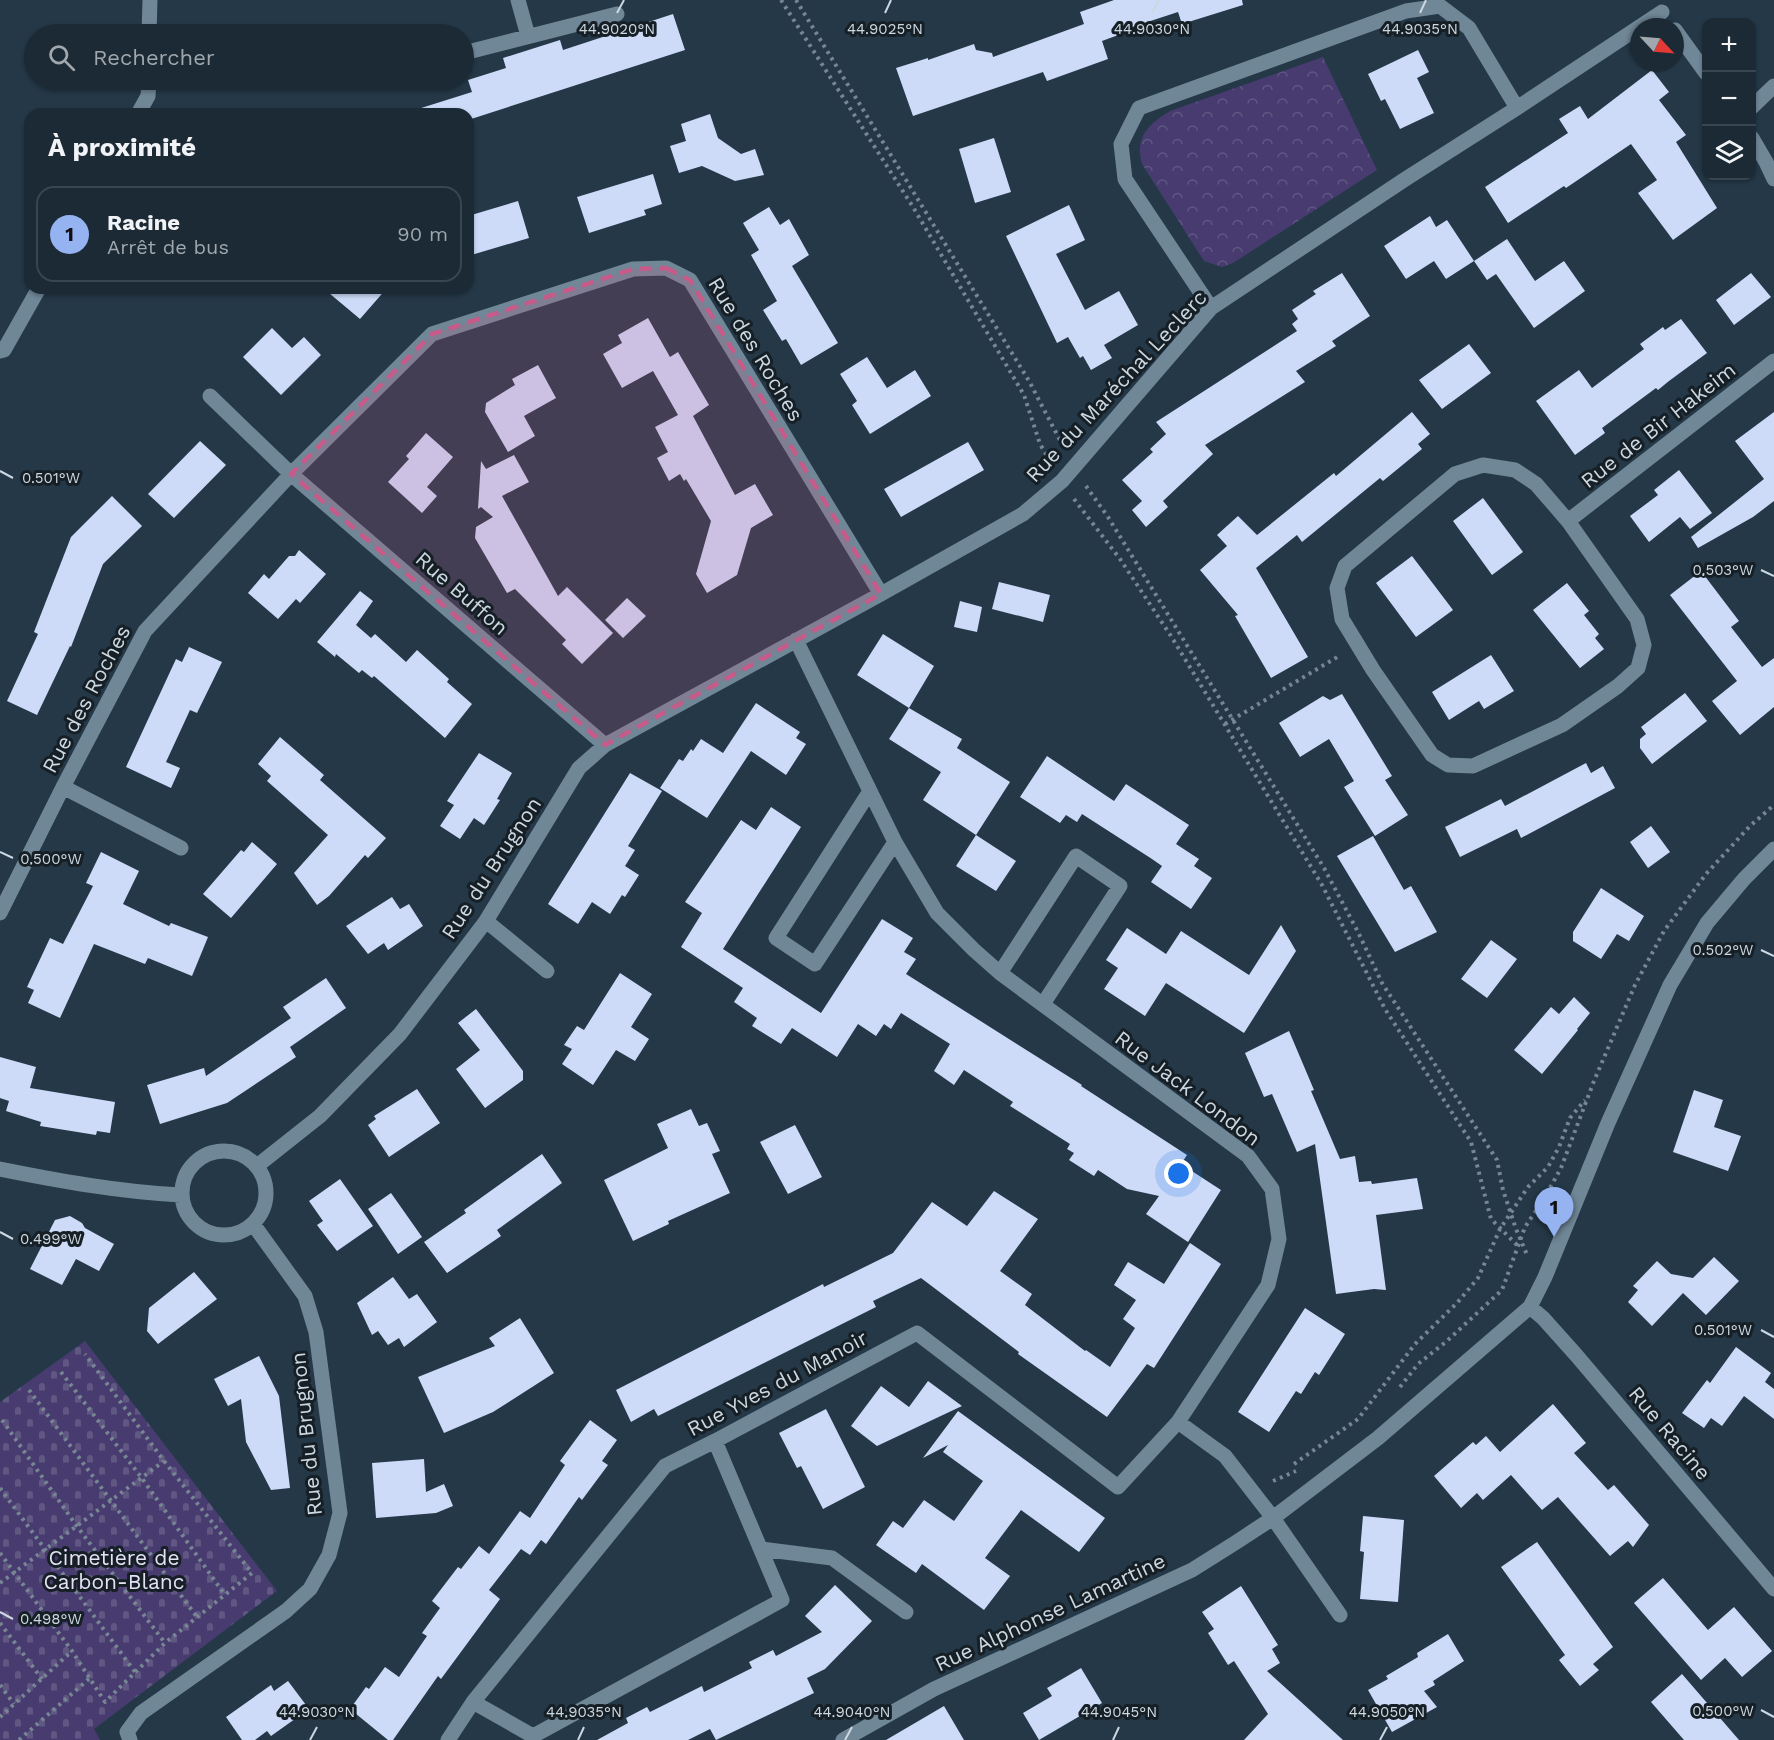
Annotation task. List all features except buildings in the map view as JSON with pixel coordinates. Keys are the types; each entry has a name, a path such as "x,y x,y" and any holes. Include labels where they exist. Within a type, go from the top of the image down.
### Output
{"street":[{"path":"149,24 150,0"},
{"path":"518,0 528,36"},
{"path":"1211,308 1125,179 1121,144 1138,108 1406,11 1440,6 1469,28 1517,108"},
{"path":"1657,6 1666,18"},
{"name":"Rue du Maréchal Leclerc","path":"796,640 1023,514 1062,481 1211,308 1517,108 1657,6"},
{"path":"474,50 617,14"},
{"path":"1684,42 1706,72"},
{"path":"1756,103 1774,86"},
{"path":"141,108 148,96 148,90"},
{"path":"1756,145 1774,179"},
{"name":"Rue des Roches","path":"0,913 145,631 291,474 432,334 633,269 666,268 690,280 881,594"},
{"path":"0,351 4,350 36,294"},
{"name":"Rue de Bir Hakeim","path":"1568,521 1774,361"},
{"path":"210,396 291,474"},
{"path":"1483,465 1515,470 1536,484 1568,521 1638,620 1644,645 1638,668 1618,687 1562,724 1473,766 1448,765 1432,755 1373,670 1342,619 1337,588 1345,566 1455,474 1483,465"},
{"name":"Rue Buffon","path":"291,474 605,745"},
{"name":"Rue du Brugnon","path":"256,1166 320,1116 400,1034 486,921 579,768 605,745 796,640"},
{"name":"Rue Jack London","path":"796,640 895,842 937,913 1000,973 1248,1156 1272,1189 1279,1239 1268,1285 1178,1422"},
{"path":"63,787 181,848"},
{"path":"870,791 776,938 815,964 895,842"},
{"path":"1530,1307 1545,1277 1608,1123 1670,986 1707,922 1744,879 1774,849"},
{"path":"1000,973 1076,856 1120,886 1042,1004"},
{"path":"486,921 547,971"},
{"path":"222,1150 247,1157 256,1166 263,1176 266,1189 261,1213 253,1224 242,1231 228,1235 208,1232 191,1220 184,1208 181,1195 188,1170 197,1160 208,1153 222,1150"},
{"path":"0,1168 52,1179 146,1193 181,1195"},
{"name":"Rue du Brugnon","path":"130,1740 127,1732 141,1713 286,1611 310,1589 329,1555 340,1514 316,1332 305,1296 253,1224"},
{"name":"Rue Alphonse Lamartine","path":"843,1740 934,1689 1192,1570 1272,1518 1378,1438 1530,1307"},
{"name":"Rue Racine","path":"1530,1307 1577,1356 1774,1589"},
{"name":"Rue Yves du Manoir","path":"448,1740 473,1702 665,1466 917,1333 1118,1487 1178,1422"},
{"path":"1178,1422 1225,1456 1340,1615"},
{"path":"473,1702 533,1736 782,1600 715,1441"},
{"path":"761,1549 832,1558 906,1612"}],"path":[{"path":"781,0 913,207 1024,395 1040,444 1062,481 1120,558 1171,636 1322,885 1385,1009 1471,1142 1491,1219 1519,1247 1502,1290 1447,1341 1418,1364 1396,1393"},
{"path":"796,0 1029,381 1064,450"},
{"path":"1082,479 1108,517 1324,868 1382,983 1497,1160 1510,1212 1530,1264"},
{"path":"1225,724 1357,644"},
{"path":"1294,1464 1358,1419 1415,1344 1457,1303 1478,1278 1510,1212 1528,1187 1548,1167 1559,1147 1570,1118 1588,1097"},
{"path":"0,1553 72,1651 105,1702 165,1643 252,1574 85,1354"},
{"path":"61,1372 225,1595"},
{"path":"29,1390 197,1617"},
{"path":"2,1420 76,1525 165,1643"},
{"path":"1335,1442 1362,1422"},
{"path":"0,1583 164,1461"},
{"path":"1252,1491 1300,1468"},
{"path":"0,1488 135,1672"},
{"path":"0,1623 42,1678"},
{"path":"0,1717 72,1651"},
{"path":"20,1740 90,1678"},
{"path":"0,1685 14,1704"}],"highlighted area":[{"path":"666,268 690,280 881,594 605,745 291,474 432,334 633,269"}],"green space":[{"path":"1323,57 1377,170 1233,263 1222,267 1204,261 1142,164 1140,146 1145,132 1170,111"},
{"name":"Cimetière de Carbon-Blanc","path":"85,1341 277,1591 94,1729 100,1740 0,1740 0,1402"}],"place":[{"name":"Racine","path":"1554,1237"}]}
